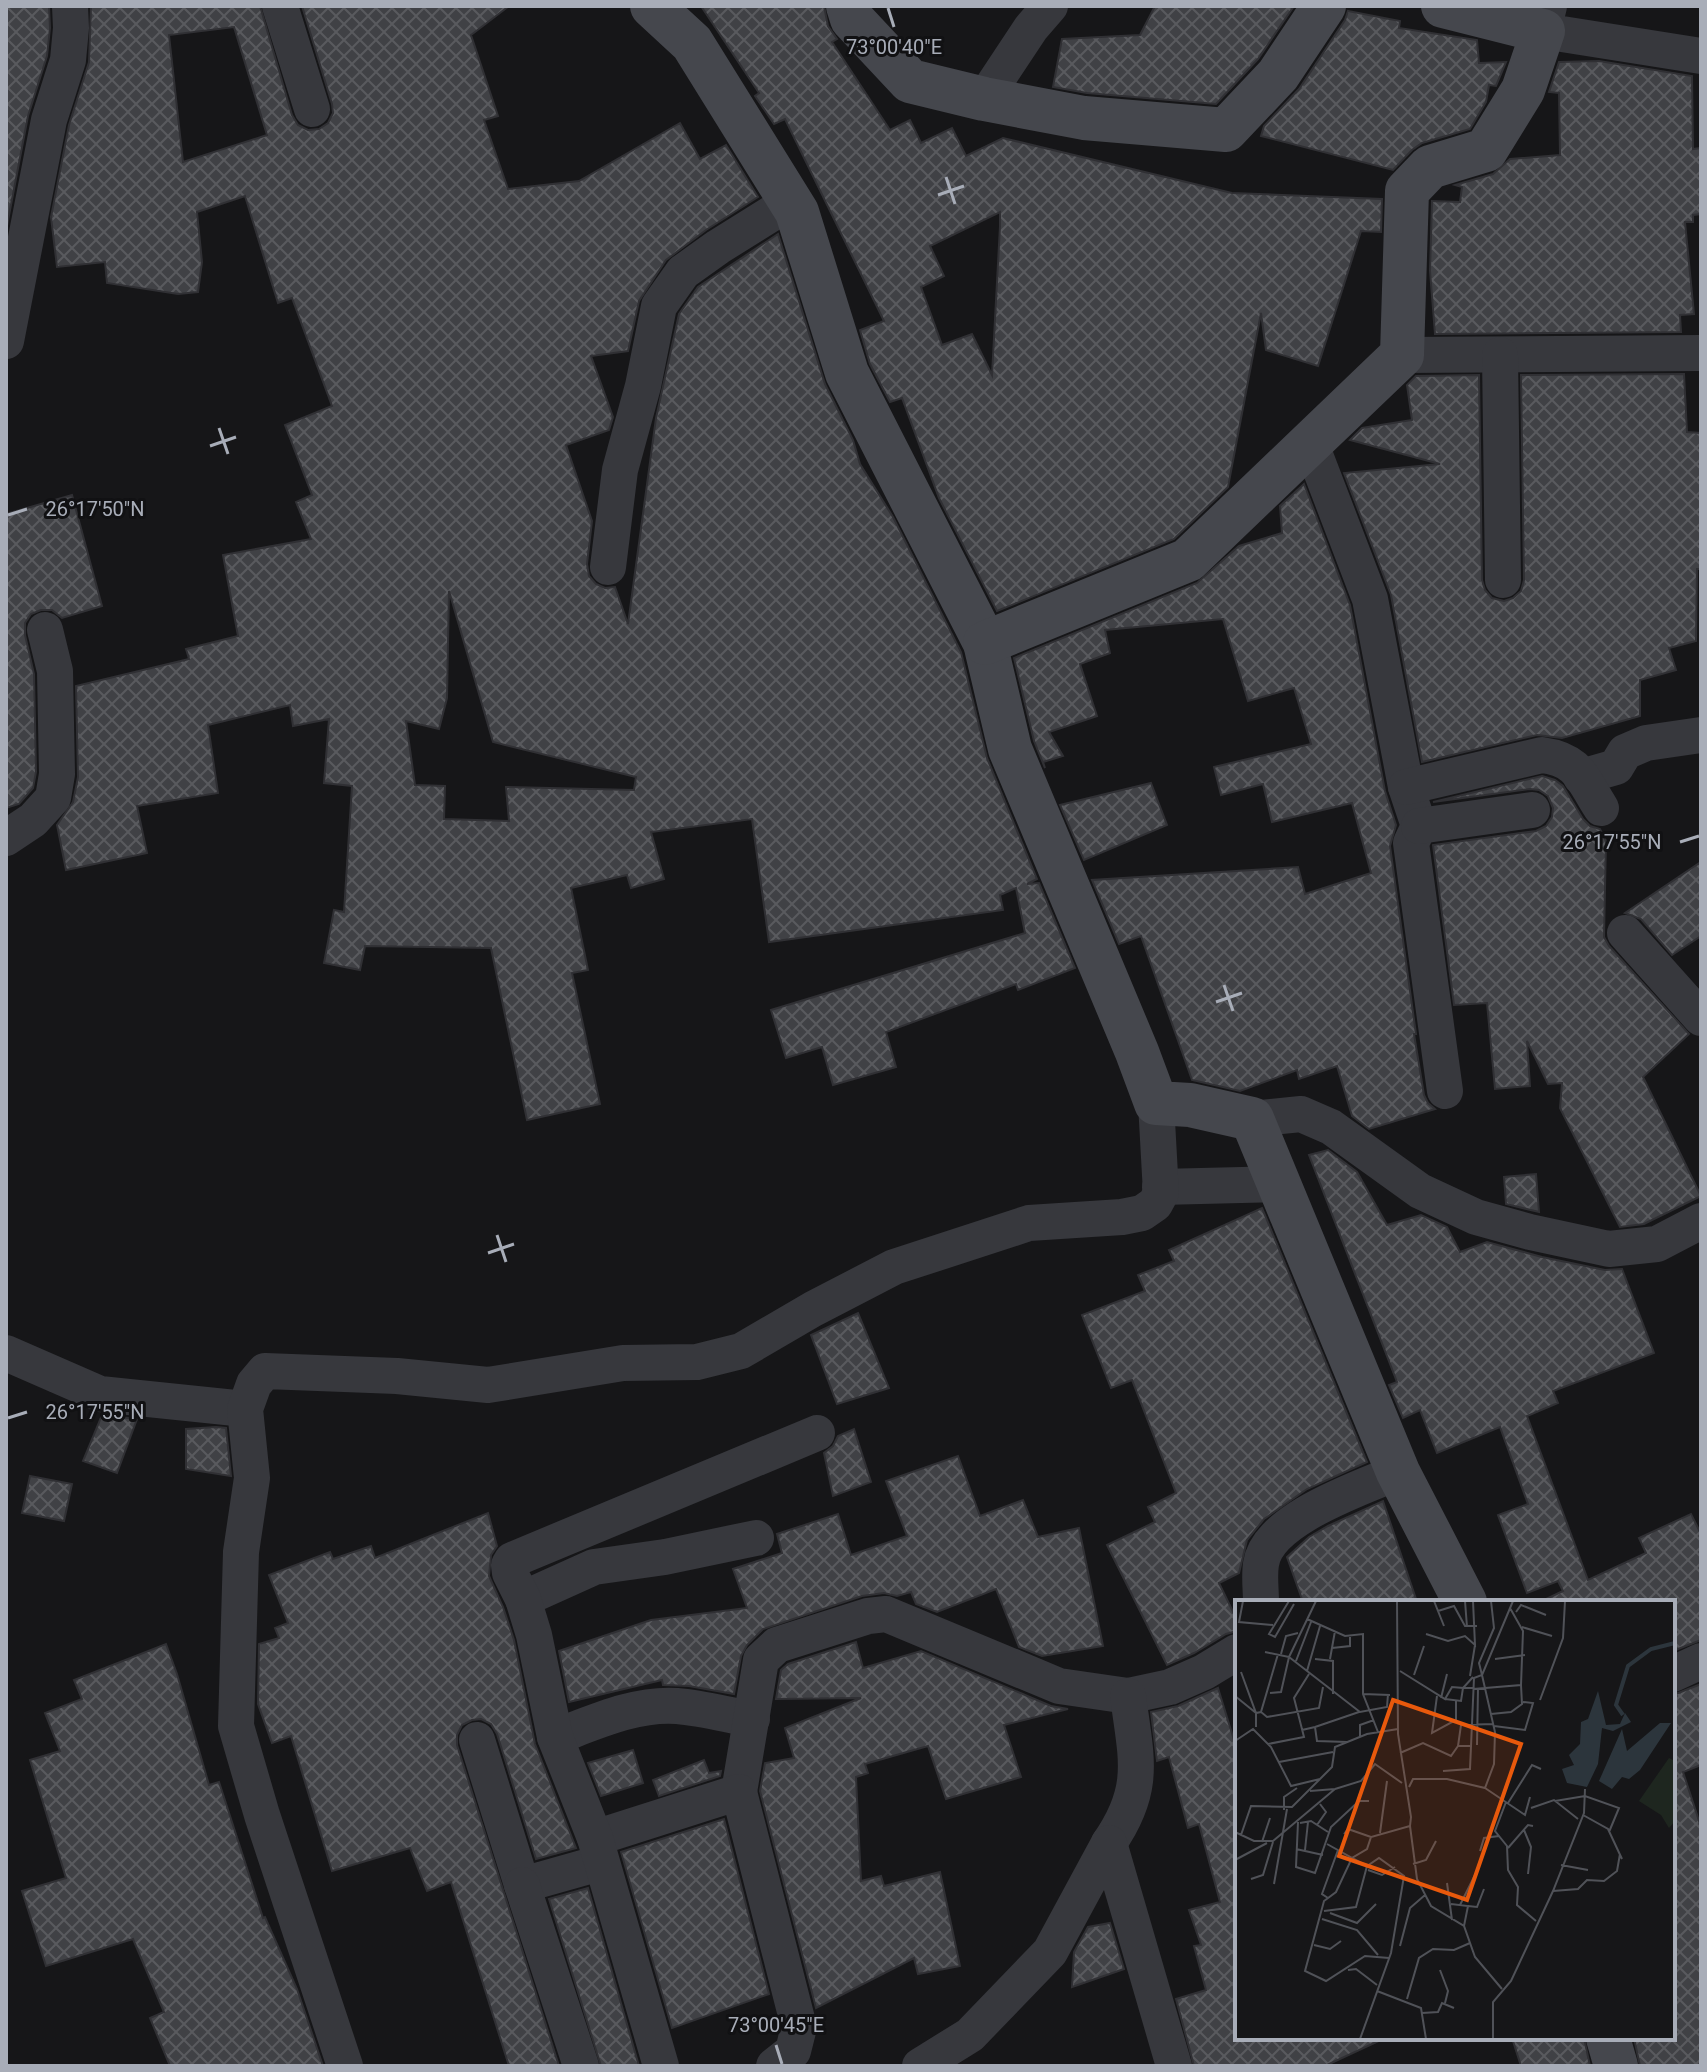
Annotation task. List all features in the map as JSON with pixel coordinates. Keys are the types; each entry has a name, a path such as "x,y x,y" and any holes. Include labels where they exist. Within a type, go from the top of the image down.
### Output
{"main road":[{"path":"652,6 692,43 797,212 847,373 985,643 1010,749 1156,1103 1190,1105 1252,1119 1398,1472 1464,1600"},
{"path":"848,6 852,19 910,81 1084,118 1226,130 1278,75 1324,6"},
{"path":"985,643 1188,560 1402,355 1407,191 1430,167 1486,150 1523,90 1546,18 1443,6"},
{"path":"1609,2040 1616,2066"}],"street":[{"path":"6,341 49,120 68,60 70,6"},
{"path":"280,6 312,109"},
{"path":"984,99 1031,28 1050,6"},
{"path":"1546,18 1701,56"},
{"path":"608,567 620,470 643,386 659,306 683,272 790,202"},
{"path":"1402,355 1701,353"},
{"path":"1500,355 1503,580"},
{"path":"1310,442 1370,599 1406,787 1419,826 1411,843 1445,1091"},
{"path":"6,838 33,820 53,798 57,774 55,671 45,630"},
{"path":"1581,777 1616,767 1625,752 1646,743 1701,735"},
{"path":"1406,787 1542,755 1561,757 1573,765 1601,808"},
{"path":"1419,826 1532,810"},
{"path":"1625,933 1701,1018"},
{"path":"345,2066 262,1815 236,1726 241,1552 252,1478 245,1409 254,1384 265,1371 397,1376 488,1385 623,1363 697,1362 741,1351 894,1267 1029,1223 1142,1213 1155,1204 1161,1193 1156,1103"},
{"path":"1252,1119 1301,1114 1331,1127 1420,1191 1476,1217 1543,1235 1609,1249 1657,1244 1701,1221"},
{"path":"1160,1187 1279,1184"},
{"path":"6,1353 100,1394 245,1409"},
{"path":"661,2066 598,1850 555,1737 523,1599 509,1565 512,1560 817,1433"},
{"path":"1261,1600 1261,1563 1268,1545 1301,1515 1398,1472"},
{"path":"523,1599 594,1567 665,1557 756,1538"},
{"path":"774,2066 793,2051 799,2027 739,1792 761,1660 777,1645 868,1616 886,1614 1059,1686 1128,1696 1170,1687 1235,1653"},
{"path":"1675,1673 1701,1661"},
{"path":"920,2066 970,2035 1050,1952 1109,1843 1121,1827 1136,1788 1137,1767 1128,1696"},
{"path":"555,1737 606,1718 650,1707 676,1706 752,1719"},
{"path":"477,1740 581,2066"},
{"path":"522,1885 739,1792"},
{"path":"1109,1843 1174,2066"}],"building":[{"path":"6,6 49,6 50,28 47,56 28,116 6,231"},
{"path":"91,6 260,6 292,115 298,125 308,130 319,129 328,123 333,113 332,104 302,6 509,6 471,35 498,116 484,120 508,189 579,181 680,123 700,159 726,145 758,197 666,260 639,301 628,351 591,356 613,417 609,430 566,445 592,521 587,564 589,576 605,588 615,587 628,624 656,418 679,314 698,287 778,234 825,384 853,440 860,464 893,517 961,652 987,758 1037,879 1027,884 1039,883 1075,968 1018,990 1016,984 886,1032 896,1067 833,1085 822,1047 786,1058 771,1010 1025,933 1016,888 1000,895 1003,910 769,942 752,819 651,832 664,879 631,888 627,875 571,888 588,970 572,973 600,1104 527,1120 491,948 365,946 360,970 324,963 334,910 344,912 352,786 324,783 329,719 293,726 290,705 208,725 218,793 137,806 147,853 66,870 57,825 73,802 78,777 76,686 189,659 186,649 238,636 223,555 311,539 296,502 312,495 285,425 332,406 292,298 278,303 245,196 197,212 202,262 198,292 178,294 107,283 105,262 57,267 51,217 69,125 89,62","holes":["234,27 267,135 183,162 169,35","449,591 493,742 636,777 634,790 506,787 509,821 444,819 445,786 415,785 406,721 439,729 447,698"]},
{"path":"701,6 824,6 828,26 837,39 832,42 890,130 910,120 921,143 952,128 966,156 1003,138 1232,193 1382,199 1381,232 1361,231 1318,366 1266,350 1261,313 1228,487 1174,539 997,611 939,498 902,398 890,402 870,364 860,330 884,321 785,119 774,124 755,96 759,93","holes":["1000,212 992,375 972,334 942,345 921,287 944,276 930,246"]},
{"path":"1155,6 1294,6 1258,59 1216,104 1087,93 1053,87 1062,39 1140,35"},
{"path":"1348,11 1400,21 1399,28 1477,40 1479,63 1506,62 1496,86 1489,85 1486,102 1470,129 1422,143 1393,170 1261,136 1264,126 1299,89"},
{"path":"1599,61 1692,76 1693,149 1701,148 1701,214 1693,215 1693,222 1685,222 1694,314 1680,315 1681,332 1435,334 1430,271 1432,201 1460,202 1462,187 1455,185 1493,174 1510,159 1560,155 1559,93 1549,92 1559,62"},
{"path":"1684,374 1687,432 1701,433 1701,569 1697,569 1696,641 1669,648 1676,670 1640,680 1640,716 1562,738 1537,735 1422,762 1391,595 1344,473 1440,464 1350,440 1362,428 1412,420 1407,385 1416,376 1479,375 1482,580 1492,598 1504,601 1521,591 1524,580 1521,375"},
{"path":"1304,484 1350,605 1385,791 1396,825 1390,846 1414,1034 1424,1095 1435,1109 1369,1129 1352,1116 1337,1066 1299,1079 1297,1070 1240,1091 1192,1080 1141,936 1119,944 1092,880 1298,867 1305,894 1371,873 1352,803 1272,822 1263,784 1221,795 1214,767 1311,744 1294,688 1248,701 1223,619 1105,630 1110,653 1080,664 1097,716 1049,732 1063,756 1043,762 1045,768 1034,741 1014,658 1197,583 1239,546 1282,533 1280,506"},
{"path":"72,495 102,606 62,618 52,610 41,610 31,614 25,623 34,674 36,772 33,788 19,804 6,808 6,514"},
{"path":"1542,776 1563,786 1583,819 1590,826 1600,829 1606,841 1604,937 1609,946 1689,1034 1643,1077 1701,1196 1644,1224 1620,1227 1560,1108 1562,1083 1548,1084 1527,1041 1530,1086 1495,1089 1487,1003 1454,1005 1433,845 1536,831 1546,826 1553,808 1548,796 1530,789 1433,802"},
{"path":"1151,783 1167,825 1084,860 1060,805"},
{"path":"1701,862 1701,936 1672,955 1641,919 1625,913"},
{"path":"1328,1150 1357,1172 1387,1225 1421,1215 1447,1227 1460,1252 1487,1242 1605,1270 1622,1269 1654,1353 1553,1391 1558,1403 1527,1416 1588,1580 1646,1553 1639,1538 1691,1514 1701,1534 1701,1640 1675,1650 1675,1600 1544,1600 1563,1591 1558,1581 1527,1593 1498,1515 1528,1504 1500,1427 1437,1453 1420,1410 1403,1418 1389,1385 1397,1382 1309,1155"},
{"path":"1536,1174 1539,1212 1506,1204 1504,1177"},
{"path":"1262,1208 1367,1462 1307,1489 1264,1519 1247,1540 1239,1573 1219,1583 1235,1616 1235,1632 1167,1665 1107,1545 1155,1522 1148,1507 1176,1493 1132,1380 1111,1388 1082,1315 1145,1291 1138,1275 1174,1261 1169,1250"},
{"path":"858,1313 889,1388 837,1404 811,1335"},
{"path":"102,1415 137,1419 117,1473 83,1461"},
{"path":"226,1428 231,1476 186,1469 186,1429"},
{"path":"854,1429 871,1482 833,1496 824,1453 833,1446 838,1436"},
{"path":"958,1456 980,1516 1023,1500 1038,1537 1079,1528 1103,1646 1042,1656 1019,1647 996,1589 937,1612 916,1604 911,1592 897,1596 884,1593 862,1596 763,1629 741,1656 734,1694 663,1685 662,1680 569,1702 559,1651 651,1620 747,1608 733,1569 782,1553 777,1534 838,1514 851,1555 907,1536 886,1481"},
{"path":"30,1476 72,1484 64,1521 22,1513"},
{"path":"1383,1501 1416,1600 1302,1600 1287,1557 1309,1537"},
{"path":"488,1513 497,1546 491,1555 489,1576 514,1640 535,1744 576,1848 536,1859 497,1734 491,1724 481,1719 462,1725 457,1735 457,1745 559,2066 509,2066 451,1882 427,1891 410,1848 332,1871 291,1736 272,1743 258,1704 259,1644 279,1638 275,1628 288,1623 269,1575 330,1552 333,1559 371,1546 375,1558"},
{"path":"856,1642 863,1668 921,1651 1051,1706 1068,1709 1004,1725 1021,1777 946,1799 928,1746 865,1764 868,1773 856,1777 861,1881 881,1876 884,1886 940,1872 960,1966 918,1974 914,1958 816,2008 760,1791 765,1763 794,1758 785,1728 861,1698 776,1699 781,1670 788,1664"},
{"path":"166,1644 209,1785 219,1782 263,1918 297,1989 323,2066 170,2066 150,2018 164,2012 133,1939 46,1966 22,1891 66,1878 30,1760 60,1751 45,1713 82,1699 74,1680"},
{"path":"1701,1684 1701,1765 1683,1772 1701,1827 1701,2066 1640,2066 1634,2040 1675,2040 1675,1694"},
{"path":"1218,1688 1235,1743 1235,2040 1381,2040 1325,2066 1194,2066 1176,1999 1206,1990 1194,1946 1201,1945 1189,1910 1220,1902 1199,1824 1188,1828 1169,1757 1157,1761 1151,1712 1178,1706"},
{"path":"633,1750 643,1783 601,1796 588,1763"},
{"path":"704,1760 709,1773 721,1771 720,1776 659,1796 653,1780"},
{"path":"724,1819 769,1994 672,2028 621,1852"},
{"path":"588,1888 639,2066 601,2066 549,1899"},
{"path":"1110,1923 1124,1969 1072,1987 1074,1952 1088,1927"},
{"path":"1513,2040 1584,2040 1590,2066 1521,2066"}]}
